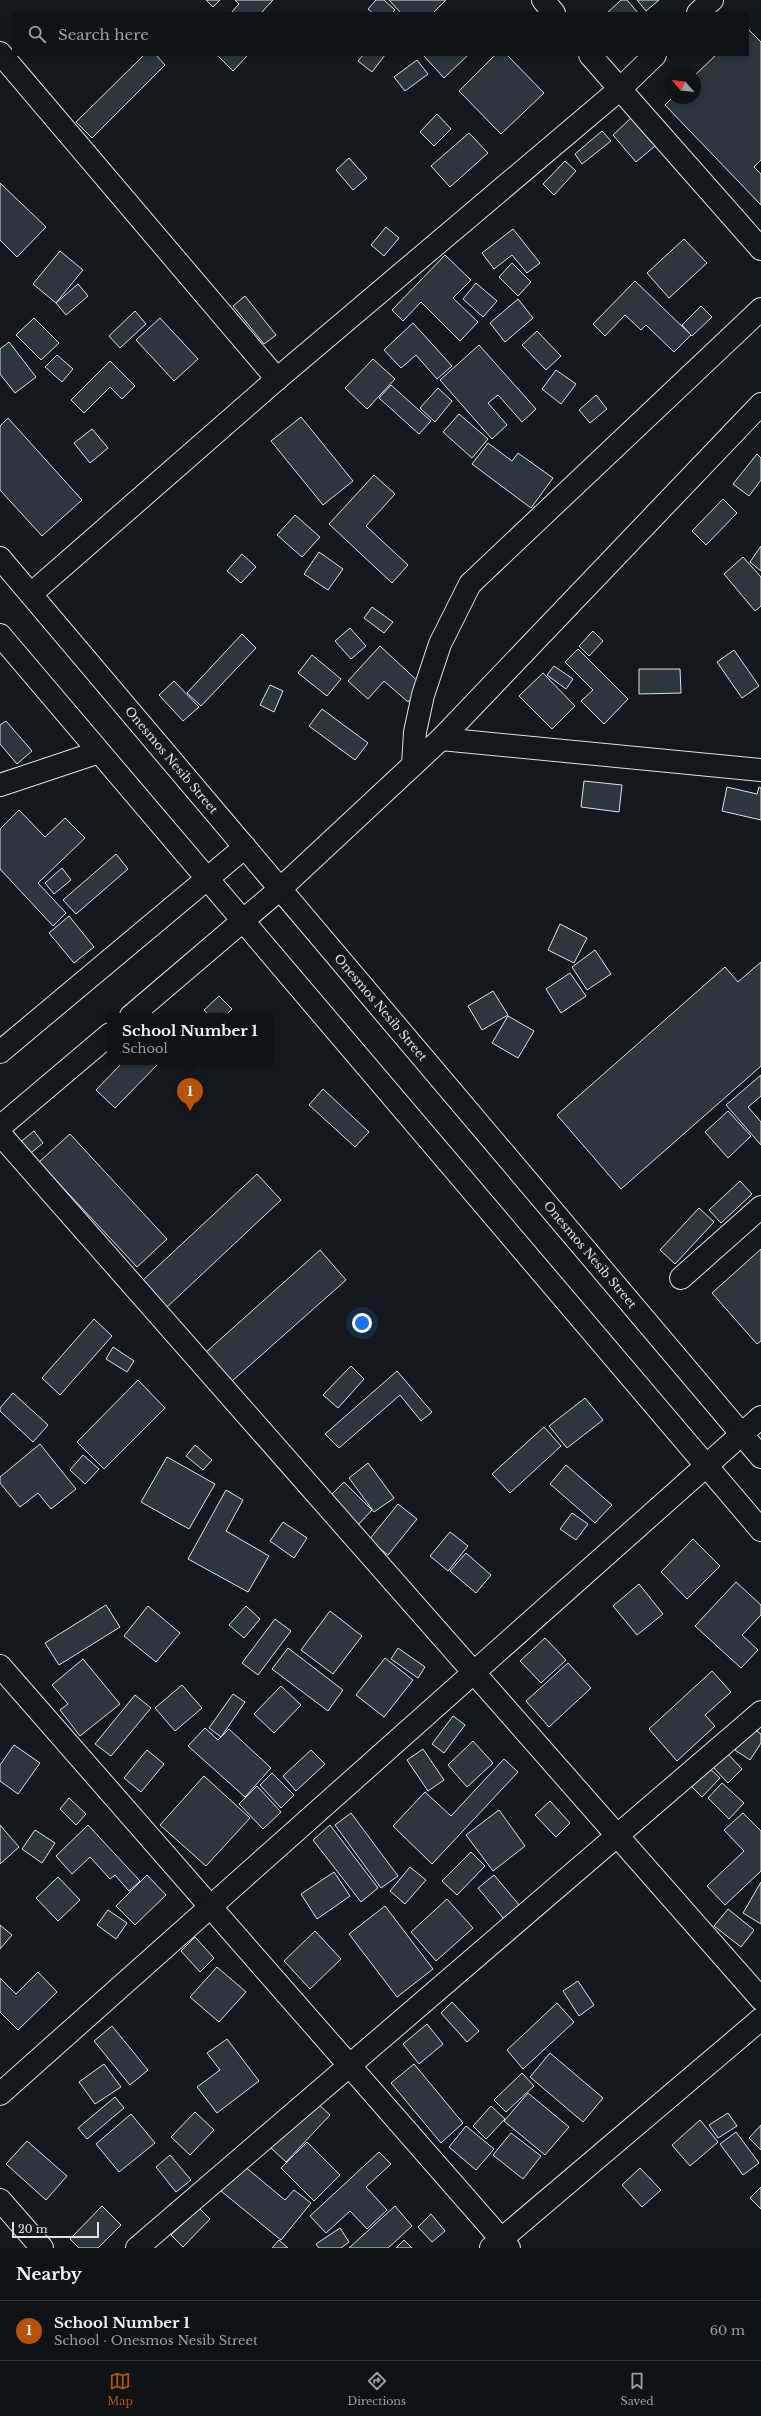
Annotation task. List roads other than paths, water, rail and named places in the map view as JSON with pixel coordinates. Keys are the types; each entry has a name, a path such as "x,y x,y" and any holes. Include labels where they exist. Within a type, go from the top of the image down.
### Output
{"street":[{"path":"543,0 553,12"},
{"path":"699,12 712,0"},
{"path":"0,53 277,379"},
{"path":"591,56 761,249"},
{"path":"31,594 277,379 620,89 654,56"},
{"path":"413,765 414,732 423,695 440,644 470,584 761,309"},
{"path":"135,1013 280,889 441,739 761,404"},
{"name":"Onesmos Nesib Street","path":"0,558 761,1457"},
{"path":"0,635 761,1530"},
{"path":"441,739 761,770"},
{"path":"0,784 99,752"},
{"path":"0,1052 245,847"},
{"path":"0,1127 107,1037"},
{"path":"0,1134 761,1999"},
{"path":"681,1278 761,1207"},
{"path":"0,2094 761,1417"},
{"path":"0,1666 350,2066 500,2245 761,2019"},
{"path":"137,2248 761,1712"},
{"path":"0,2200 42,2248"}],"place":[{"name":"School Number 1","path":"190,1111"}]}
